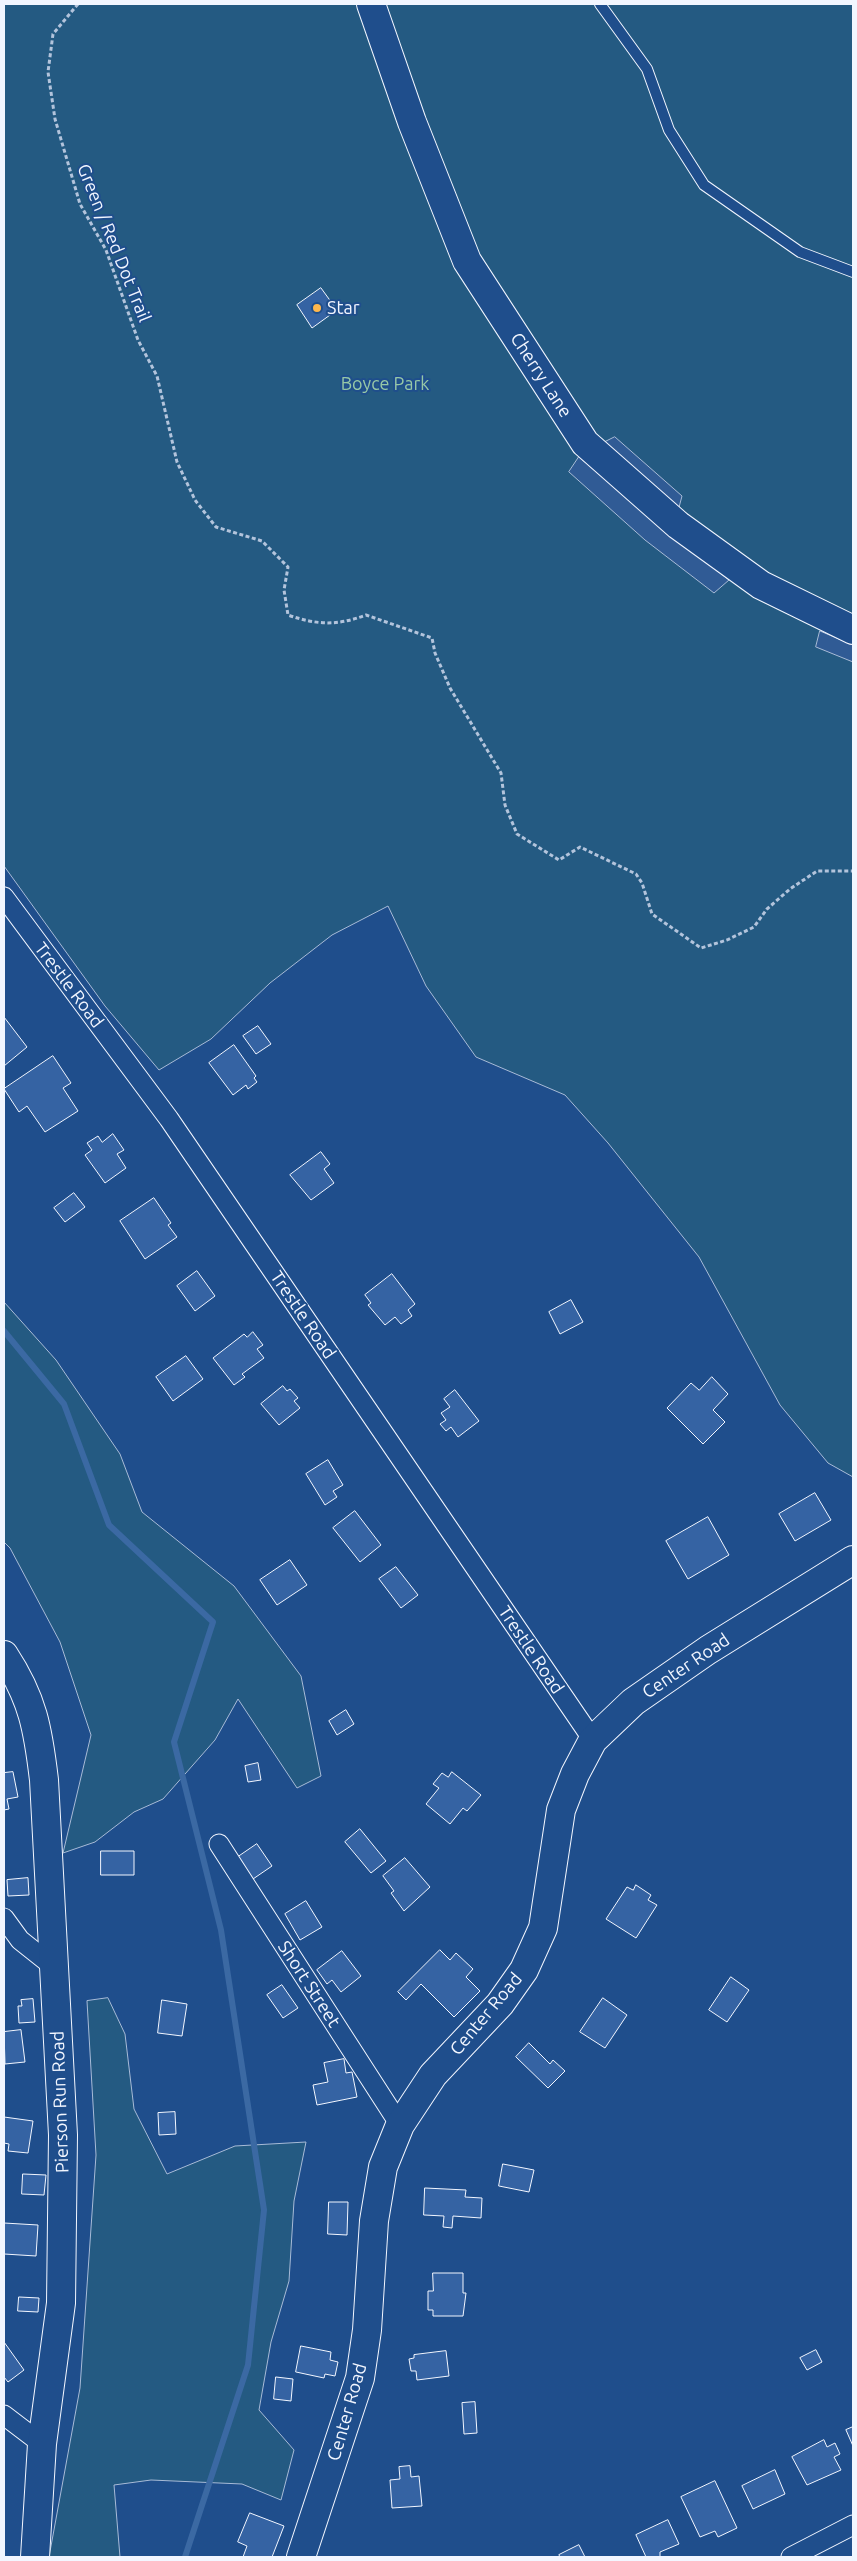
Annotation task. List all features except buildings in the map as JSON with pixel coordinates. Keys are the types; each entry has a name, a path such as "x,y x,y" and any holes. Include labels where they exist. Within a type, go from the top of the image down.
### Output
{"street":[{"name":"Cherry Lane","path":"371,4 412,122 467,261 585,442 678,525 761,584 853,630"},
{"name":"Trestle Road","path":"4,897 169,1119 593,1740"},
{"name":"Center Road","path":"301,2557 360,2378 367,2330 374,2221 383,2167 400,2125 433,2076 500,2004 524,1970 543,1928 561,1810 575,1774 593,1740 633,1702 700,1655 853,1560"},
{"name":"Pierson Run Road","path":"4,1655 31,1704 39,1732 44,1780 63,2135 61,2303 42,2444 36,2557"},
{"name":"Short Street","path":"219,1844 400,2125"},
{"path":"4,1918 20,1940 54,1967"},
{"path":"4,2414 42,2444"},
{"path":"790,2557 853,2526"}],"lane":[{"path":"600,4 647,69 668,130 704,185 800,252 853,272"}],"path":[{"name":"Green / Red Dot Trail","path":"78,4 53,34 48,72 54,119 80,204 106,250 138,340 157,376 177,462 195,500 216,527 262,541 288,567 284,590 288,615 312,623 346,623 366,615 432,638 435,653 450,688 501,773 505,804 517,834 559,860 580,847 636,874 642,883 652,914 701,948 727,940 754,927 767,909 790,889 817,871 853,871"}],"green space":[{"name":"Boyce Park","path":"4,4 853,4 853,1477 828,1463 780,1405 699,1257 608,1143 565,1095 476,1057 426,986 388,906 332,935 270,983 211,1039 159,1070 105,1006 4,866"},
{"path":"4,1302 56,1360 120,1454 142,1512 234,1586 301,1676 321,1776 297,1788 238,1699 215,1740 163,1799 134,1812 95,1842 63,1853 91,1735 60,1642 10,1548 4,1542"},
{"path":"108,1998 125,2034 134,2109 167,2174 235,2146 306,2142 294,2201 289,2281 271,2342 259,2410 294,2450 281,2500 242,2484 151,2480 114,2485 120,2557 49,2557 80,2388 96,2155 87,2001"}],"shaded area":[{"path":"615,437 682,496 678,511 601,444"},
{"path":"579,457 651,519 729,580 714,593 645,540 569,472"},
{"path":"820,631 853,645 853,662 816,647"}],"waterway":[{"path":"4,1331 64,1404 109,1525 213,1622 174,1742 221,1930 264,2210 248,2365 185,2557"}],"place":[{"name":"Star","path":"317,308"}]}
